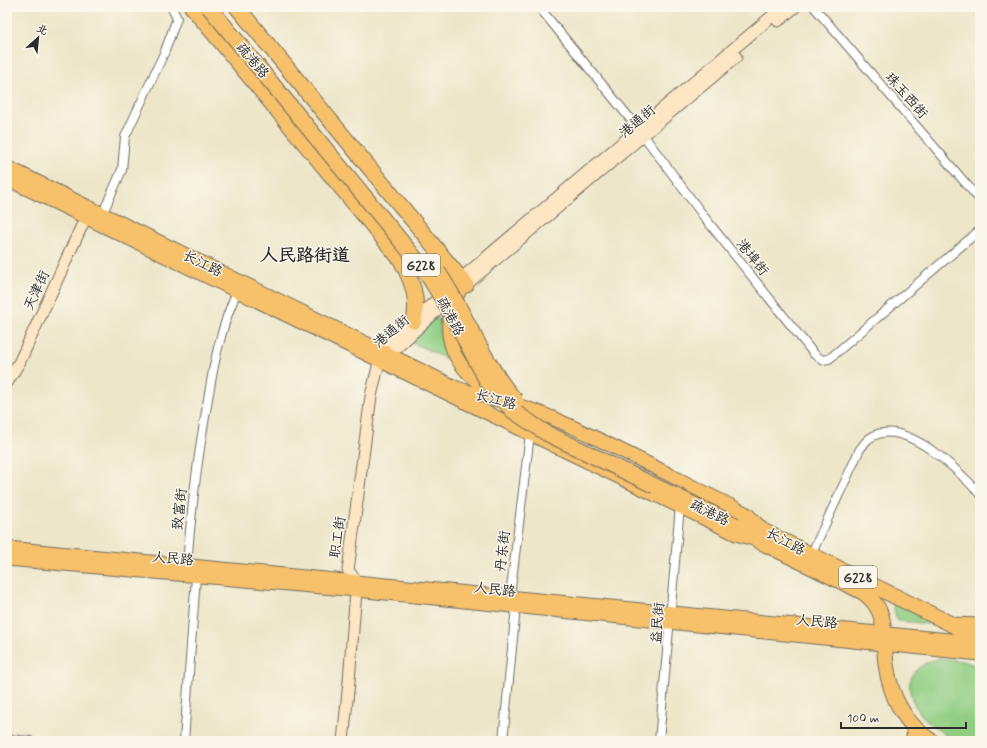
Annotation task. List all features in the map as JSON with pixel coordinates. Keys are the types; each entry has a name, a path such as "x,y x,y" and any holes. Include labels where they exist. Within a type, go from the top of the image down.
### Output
{"highway":[{"path":"192,7 401,260 415,294 417,307 414,321"},
{"name":"疏港路","path":"209,7 424,269 450,311 483,376 500,398 518,415 546,433 657,483"},
{"name":"疏港路","path":"221,7 432,263 458,304 497,377 520,405 549,427 762,536"},
{"path":"237,7 376,175 462,284"},
{"name":"长江路","path":"762,536 811,554 951,624 980,641"},
{"name":"长江路","path":"762,536 872,599 879,608 883,618 885,638"},
{"name":"G228","path":"885,638 886,664 894,697 914,735 931,741"}],"main road":[{"name":"长江路","path":"7,167 88,213"},
{"name":"长江路","path":"7,179 100,218 239,286 457,388 474,394 512,403 550,417 747,514 762,536"},
{"path":"462,284 454,301 448,331 451,347 457,362 469,376 512,403"},
{"path":"384,355 530,434 736,534 762,536"},
{"name":"人民路","path":"7,548 187,565 356,586 671,618 885,638 980,641"},
{"name":"人民路","path":"7,559 196,577 356,586"},
{"path":"951,624 980,625"},
{"path":"864,636 877,650 886,664"},
{"name":"人民路","path":"885,638 980,654"}],"street":[{"path":"100,218 122,170 125,137 165,51 177,18 170,7"},
{"name":"港埠街","path":"539,7 641,132 705,218 814,354 822,360 829,359 848,344 980,230"},
{"name":"港通街","path":"384,355 462,284 641,132 783,7"},
{"name":"港通街","path":"641,132 795,7"},
{"name":"珠玉西街","path":"814,7 980,200"},
{"name":"天津街","path":"7,383 20,361 88,213"},
{"name":"港通街","path":"384,355 414,321 462,284"},
{"name":"致富街","path":"187,565 197,461 216,352 230,308 239,286"},
{"name":"职工街","path":"343,741 356,586 348,570 371,396 384,355"},
{"name":"丹东街","path":"503,741 513,602 530,434"},
{"path":"811,554 860,449 869,438 877,434 903,434 916,440 960,472 980,494"},
{"name":"益民街","path":"659,741 680,506"},
{"path":"184,741 196,577 187,565"},
{"path":"7,739 30,741"}],"green space":[{"path":"435,319 440,319 440,333 443,344 455,363 409,341"},
{"path":"892,600 940,625 897,621"},
{"path":"940,658 964,661 980,667 980,741 961,742 951,739 929,722 913,702 910,691 910,681 915,672 925,664"}],"district":[{"name":"人民路街道","path":"305,255"}]}
